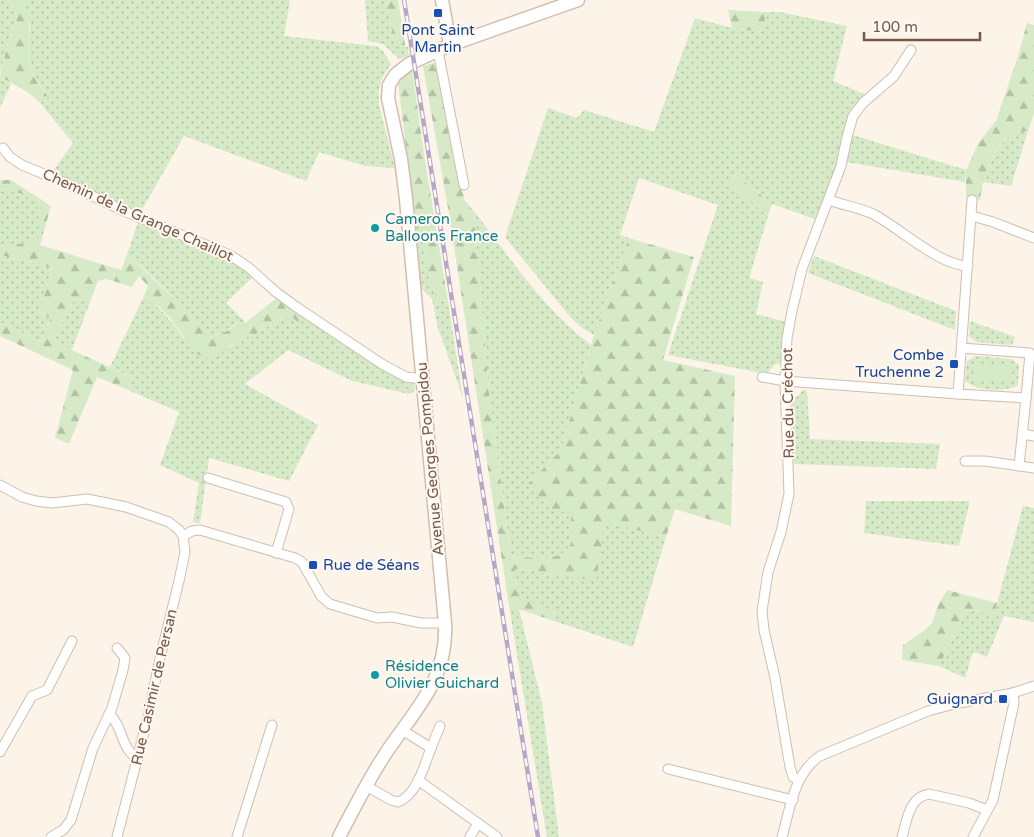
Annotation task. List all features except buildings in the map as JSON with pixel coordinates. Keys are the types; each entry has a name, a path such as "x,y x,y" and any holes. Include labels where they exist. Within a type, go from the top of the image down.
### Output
{"main road":[{"path":"442,0 450,46"},
{"name":"Avenue Georges Pompidou","path":"339,837 366,786 426,697 436,678 444,649 445,623 405,184 388,98 389,85 399,70 409,64 450,46 578,0"}],"street":[{"name":"Rue du Créchot","path":"799,780 793,777 790,768 762,611 768,572 781,532 789,494 785,381 787,338 802,269 841,166 853,116 863,103 894,76 911,50"},
{"path":"438,51 464,185"},
{"name":"Chemin de la Grange Chaillot","path":"3,148 10,157 22,165 124,211 230,254 295,306 376,361 402,375 414,379 423,379"},
{"path":"829,200 873,214 923,247 955,264 968,266"},
{"path":"958,394 972,200"},
{"path":"972,216 1034,238"},
{"path":"961,348 1032,353 1019,466"},
{"path":"762,377 785,381 1026,398"},
{"path":"1023,434 1034,436"},
{"path":"966,461 985,461 1034,468"},
{"path":"208,478 286,502 289,509 276,552"},
{"path":"0,486 22,497 36,501 52,502 87,499 126,507 169,522 183,536 200,530 276,552 302,562 321,596 330,604 376,618 392,617 421,623 445,623"},
{"name":"Rue Casimir de Persan","path":"117,837 138,758 183,563 185,547 183,536"},
{"path":"0,752 32,696 47,690 72,641"},
{"path":"51,837 63,830 71,820 93,748 109,714 120,682 125,658 117,648"},
{"path":"782,837 799,780 809,765 820,756 928,711 1013,693 1034,686"},
{"path":"973,837 993,800 1014,703 1013,693"},
{"path":"109,714 116,721 129,751 138,758"},
{"path":"237,837 272,725"},
{"path":"366,786 390,800 398,802 406,797 418,780 440,726"},
{"path":"402,730 431,748"},
{"path":"668,769 793,800"},
{"path":"418,780 498,837"},
{"path":"902,837 913,803 918,797 923,795 929,794 969,803 987,810"},
{"path":"470,837 478,823"}],"green space":[{"path":"0,0 8,0 13,5 17,19 0,73"},
{"path":"8,0 22,0 26,7 29,23 28,49 30,66 35,78 48,97 40,103 26,91 0,76 8,43 17,19 13,5"},
{"path":"22,0 290,0 284,36 376,46 383,51 391,64 382,78 379,90 379,105 395,168 365,166 319,152 306,181 184,136 139,215 51,174 73,143 40,103 48,97 30,66 28,52 30,25"},
{"path":"365,0 386,0 395,44 408,47 409,56 399,59 383,44 368,41"},
{"path":"386,0 398,0 405,45 395,45"},
{"path":"728,10 767,12 761,32 732,28"},
{"path":"767,12 780,12 847,26 833,81 869,96 862,103 817,220 772,204 736,175 731,184 768,216 749,278 763,282 756,314 786,322 783,362 774,365 767,374 668,355 718,205 639,178 620,235 629,238 594,335 582,328 570,317 505,237 548,108 577,118 584,110 654,132 695,18 732,28 761,32"},
{"path":"1027,23 1034,25 1034,113 1028,131 1017,133 1000,146 989,166 980,200 966,197 966,170 979,142 996,121"},
{"path":"437,62 461,186 465,201 474,211 489,393 511,556 547,558 564,552 569,547 572,538 571,514 551,510 527,485 561,450 594,335 629,238 694,257 663,360 735,376 731,526 675,509 666,537 605,522 596,580 515,569 516,581 522,598 555,612 554,621 509,606 449,214 423,66"},
{"path":"412,68 448,301 437,300 428,270 419,219 414,211 398,83 408,70"},
{"path":"0,76 11,84 0,108"},
{"path":"1019,131 1028,131 1011,186 983,182 1000,145"},
{"path":"850,134 966,170 965,182 846,162"},
{"path":"736,175 772,204 768,216 730,184"},
{"path":"0,180 11,180 51,206 44,231 39,227 40,217 35,203 17,192 0,189"},
{"path":"0,189 17,192 35,203 39,210 40,227 44,231 42,239 31,236 28,243 0,246"},
{"path":"414,211 419,219 428,270 437,300 448,301 463,398 438,328 432,299 421,288"},
{"path":"474,211 514,265 543,299 574,331 591,345 561,450 527,485 571,514 572,538 569,547 564,552 548,558 511,556 489,393"},
{"path":"139,220 226,256 253,277 226,303 242,319 216,336 208,337 204,334 170,294 127,254"},
{"path":"31,236 42,239 40,245 121,270 127,254 182,306 208,337 211,338 229,330 242,319 245,323 278,297 304,315 298,322 292,317 279,319 256,334 236,341 217,357 206,358 195,353 171,319 144,296 148,286 139,276 132,287 107,279 98,281 90,302 81,298 73,302 54,340 133,378 128,390 97,377 69,444 55,438 73,370 0,336 0,322 41,342 51,318 39,312 53,268 0,255 0,246 28,243"},
{"path":"0,255 53,268 39,312 51,318 41,342 0,322"},
{"path":"814,256 956,311 955,330 808,273"},
{"path":"144,296 167,317 186,341 229,348 236,341 256,334 279,319 304,315 395,374 414,382 415,391 409,394 352,381 288,350 245,384 318,425 289,481 209,458 200,523 193,522 199,483 160,465 179,412 128,390 133,378 110,367"},
{"path":"81,298 90,302 72,350 54,340 73,302"},
{"path":"970,321 1015,337 1013,343 1010,345 977,342 969,336"},
{"path":"976,356 1012,359 1019,365 1018,385 1012,388 991,390 970,384 965,381 967,361","holes":["974,373 1012,373 1012,376 973,379"]},
{"path":"974,364 1011,367 1010,382 973,379"},
{"path":"803,390 807,391 810,439 940,444 936,469 794,464 792,399 797,397"},
{"path":"866,501 970,501 959,546 864,533"},
{"path":"1023,506 1034,508 1034,622 1004,616 987,657 973,652 965,678 939,666 967,609 994,615"},
{"path":"605,521 666,537 633,647 554,621 555,612 522,599 516,581 514,569 558,576"},
{"path":"947,590 997,603 994,615 967,609 939,666 902,660 903,645 924,631 932,623 938,605"},
{"path":"509,606 519,609 542,703 559,837 547,837"}],"railway":[{"path":"404,0 538,837"}],"place":[{"name":"Pont Saint Martin","path":"438,13"},
{"name":"Cameron Balloons France","path":"375,228"},
{"name":"Combe Truchenne 2","path":"954,364"},
{"name":"Rue de Séans","path":"313,565"},
{"name":"Résidence Olivier Guichard","path":"375,675"},
{"name":"Guignard","path":"1003,699"}]}
